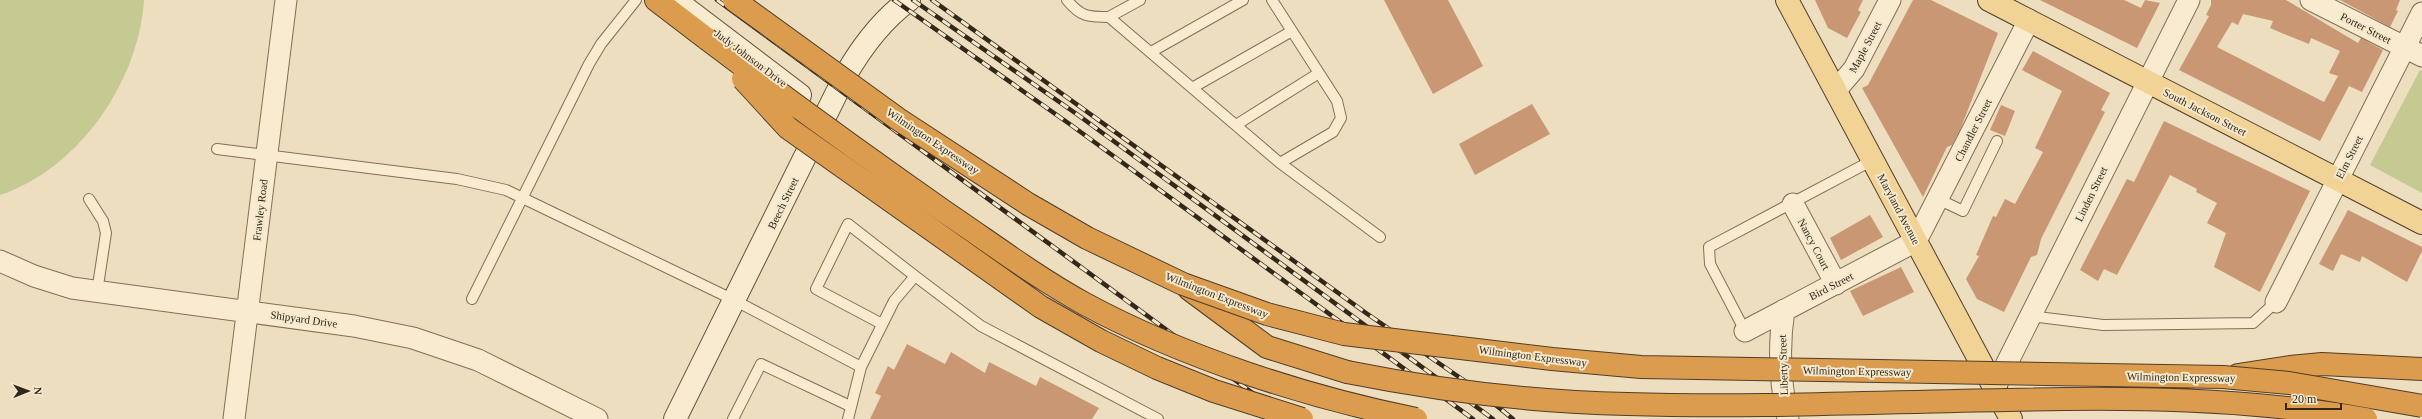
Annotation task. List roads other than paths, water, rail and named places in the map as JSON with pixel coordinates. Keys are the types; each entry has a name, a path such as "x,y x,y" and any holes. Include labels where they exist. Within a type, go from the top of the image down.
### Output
{"highway":[{"path":"656,0 895,176 995,246 1086,304 1153,336 1256,376 1331,399 1416,419"},
{"name":"Wilmington Expressway","path":"734,0 898,119 1028,204 1087,238 1183,284 1267,314 1344,334 1552,359 1641,367 2224,377 2289,383 2422,406"},
{"path":"707,39 788,128 1041,308 1101,341 1170,374 1235,398 1302,419"},
{"path":"1183,284 1267,347 1347,372 1447,391 1496,397 1583,403 1664,405 2180,399 2300,408 2366,419"},
{"path":"2224,377 2290,367 2322,364 2422,369"}],"main road":[{"name":"Maryland Avenue","path":"1787,0 2011,419"},
{"name":"South Jackson Street","path":"1989,0 2337,180 2422,222"}],"street":[{"name":"Frawley Road","path":"234,419 286,0"},
{"name":"Judy Johnson Drive","path":"675,0 826,115"},
{"name":"Beech Street","path":"675,419 854,59 897,8 909,0"},
{"name":"Maple Street","path":"1836,90 1854,70 1890,0"},
{"name":"Linden Street","path":"1994,388 2146,82 2189,0"},
{"name":"Porter Street","path":"2311,0 2413,52"},
{"name":"Elm Street","path":"2276,302 2337,180 2413,52 2422,13"},
{"name":"Chandler Street","path":"1916,241 2029,20"},
{"name":"Nancy Court","path":"1793,204 1836,284"},
{"name":"Bird Street","path":"1745,331 1916,241"},
{"name":"Shipyard Drive","path":"0,261 55,283 97,292 248,311 368,329 435,344 484,363 597,419"},
{"name":"Liberty Street","path":"1784,310 1780,346 1783,396 1788,419"}],"lane":[{"path":"472,299 600,44 636,0"},
{"path":"1067,0 1077,12 1091,17 1109,17 1140,0"},
{"path":"1151,52 1243,0"},
{"path":"1272,0 1337,100 1341,118 1333,132 1280,163"},
{"path":"1109,17 1280,163 1380,237"},
{"path":"1192,88 1292,31"},
{"path":"1236,125 1319,73"},
{"path":"1938,200 1963,211 1997,141"},
{"path":"217,149 456,179 506,190 524,197 734,300 860,367"},
{"path":"1745,331 1710,264 1710,247 1873,160"},
{"path":"89,199 103,221 106,233 97,292"},
{"path":"882,324 816,289 848,224 981,326 1158,419"},
{"path":"848,419 860,367 894,301 915,276"},
{"path":"2030,316 2103,325 2253,323 2276,302"},
{"path":"733,419 761,364 850,406"}],"railway":[{"path":"717,0 1288,419"},
{"path":"894,0 1071,125 1473,419"},
{"path":"913,0 1078,115 1493,419"},
{"path":"932,0 1366,313 1472,386 1513,419"}]}
